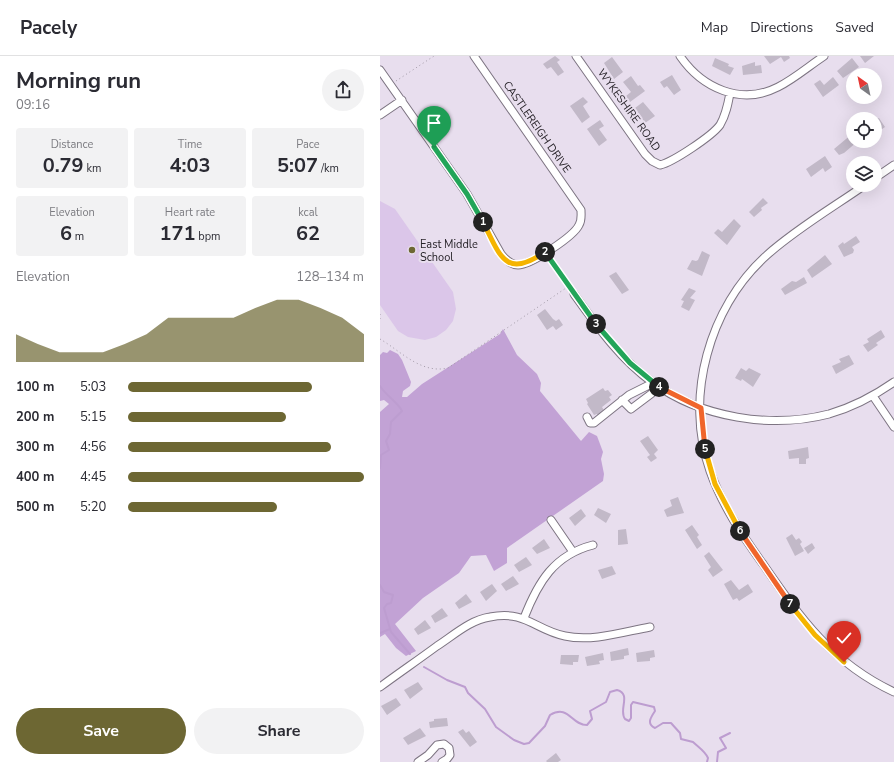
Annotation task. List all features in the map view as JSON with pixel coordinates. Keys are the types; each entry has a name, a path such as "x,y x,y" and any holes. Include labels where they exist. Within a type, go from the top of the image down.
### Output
{"street":[{"name":"CASTLEREIGH DRIVE","path":"474,56 581,210 582,217 575,231 546,252"},
{"name":"WYKESHIRE ROAD","path":"576,56 645,154 652,162 660,165 672,160 719,126 727,111 730,93"},
{"path":"680,56 694,73 713,87 730,93 746,95 772,90 824,56"},
{"path":"380,70 467,194 494,242 507,261 519,265 532,262 546,252"},
{"path":"380,116 402,100"},
{"path":"882,173 894,165"},
{"path":"855,192 776,247 758,264 739,286 723,312 709,346 702,382 702,432 708,466 724,505 742,534 802,620 820,641 854,670 894,692"},
{"path":"574,294 612,344 630,363 655,384 701,408 750,418 783,420 828,414 852,406 873,396 894,382"},
{"path":"622,400 631,409 651,394 655,384"},
{"path":"587,417 590,423 594,423 613,410 622,400 655,384"},
{"path":"873,396 894,427"},
{"path":"551,520 573,552"},
{"path":"524,618 532,597 545,575 558,562 573,552 593,545"},
{"path":"380,687 469,624 490,616 514,616 524,618 555,633 579,638 650,627"},
{"path":"418,762 428,755 437,745 444,744 449,748 450,755 447,760 442,762"}],"path":[{"path":"391,85 434,56"},
{"path":"546,252 574,294"},
{"path":"380,339 420,366 439,370 448,368 570,286"},
{"path":"380,314 380,321"}],"shaded area":[{"path":"380,201 395,209 453,292 456,309 453,321 446,330 436,337 425,340 408,337 398,331 380,305"},
{"path":"503,329 517,355 537,374 541,383 540,391 581,441 589,432 597,436 603,452 601,459 604,474 603,481 507,548 507,563 494,571 486,555 471,556 459,573 423,598 395,624 416,651 406,656 396,648 385,634 380,637 380,412 389,404 384,400 380,401 380,355 383,352 387,353 390,350 398,354 402,360 411,382 410,386 403,391 402,397 407,397 422,384 500,334"}],"building":[{"path":"555,56 560,60 557,62 564,72 558,76 551,67 547,69 543,64"},
{"path":"764,56 789,56 790,58 784,62 781,57 770,64"},
{"path":"860,56 874,56 865,63"},
{"path":"612,57 623,72 614,79 604,63"},
{"path":"715,58 729,64 728,66 734,68 730,75 712,66"},
{"path":"852,58 859,67 846,68 846,76 843,78 837,71"},
{"path":"755,62 755,66 761,65 762,73 743,75 742,66"},
{"path":"672,75 681,90 674,95 667,86 664,88 660,82"},
{"path":"631,76 638,86 640,85 645,91 630,102 626,96 631,92 623,82"},
{"path":"833,77 839,85 823,97 814,84 820,80 824,85"},
{"path":"583,97 588,102 583,106 590,117 582,123 570,106"},
{"path":"643,102 655,116 645,123 635,108"},
{"path":"600,120 604,126 599,129 607,140 599,146 587,129"},
{"path":"846,139 846,148 850,148 839,155 834,149"},
{"path":"825,156 832,167 825,172 823,168 811,177 806,169"},
{"path":"763,198 768,203 761,208 762,210 754,217 749,212"},
{"path":"734,219 741,226 727,245 714,233 718,229 722,232"},
{"path":"856,236 860,242 852,247 854,250 853,253 844,257 838,246"},
{"path":"702,251 710,255 702,276 687,269 692,260 698,260"},
{"path":"825,255 832,264 812,278 807,270"},
{"path":"616,272 629,290 622,294 609,276"},
{"path":"804,277 807,283 785,295 781,289 792,281 796,282"},
{"path":"689,288 696,291 690,298 695,300 689,311 681,307 684,301 681,300"},
{"path":"545,309 553,319 556,321 559,319 563,325 556,330 553,326 547,330 537,315"},
{"path":"881,330 885,337 876,343 878,345 868,352 863,345 869,342 867,339"},
{"path":"849,355 854,364 836,374 832,366 841,362 839,359"},
{"path":"741,368 746,371 749,368 761,374 753,387 742,379 741,381 735,378"},
{"path":"603,388 605,391 608,390 612,395 609,397 611,400 602,407 605,412 598,416 597,414 594,415 587,404 586,399"},
{"path":"648,436 658,450 654,454 657,458 651,462 647,457 650,455 640,441"},
{"path":"808,447 809,458 806,459 806,464 799,464 799,458 789,459 788,451"},
{"path":"678,497 684,513 667,517 664,510 672,506 670,500"},
{"path":"598,508 611,514 606,523 594,515"},
{"path":"581,509 586,516 575,526 569,518"},
{"path":"692,525 699,535 697,537 702,545 697,549 685,530"},
{"path":"626,529 628,544 618,545 618,530"},
{"path":"792,534 796,540 799,538 802,542 800,544 804,551 795,556 786,538"},
{"path":"544,539 550,548 537,554 532,548"},
{"path":"812,543 815,548 808,554 804,548"},
{"path":"709,552 723,570 713,577 708,570 711,567 704,556"},
{"path":"526,557 532,565 519,572 514,565"},
{"path":"612,566 616,574 602,579 598,570"},
{"path":"513,576 519,584 506,591 501,584"},
{"path":"731,580 739,590 748,584 753,592 739,601 737,598 733,600 724,584"},
{"path":"492,584 497,591 486,601 480,592"},
{"path":"466,594 472,602 459,609 455,603"},
{"path":"442,608 448,616 435,623 431,616"},
{"path":"425,620 431,628 418,635 414,629"},
{"path":"628,648 629,655 624,656 624,659 611,661 610,652"},
{"path":"654,650 655,657 650,658 650,661 637,662 636,653"},
{"path":"603,653 604,660 599,661 600,664 587,666 585,657"},
{"path":"561,655 579,655 578,662 573,662 573,665 560,664"},
{"path":"418,682 423,689 410,699 404,690"},
{"path":"396,698 401,705 387,715 381,706"},
{"path":"447,718 448,726 430,728 429,722 434,721 434,719"},
{"path":"420,728 426,736 408,745 403,738"},
{"path":"463,729 466,733 469,731 477,742 470,747 458,732"},
{"path":"556,753 561,760 558,762 546,761"}],"waterway":[{"path":"380,386 402,411 391,422 390,434 386,441 389,450 381,455 380,468"},
{"path":"380,585 384,592 393,595 391,603 387,604 384,608 391,632 410,654"},
{"path":"380,633 390,629"},
{"path":"424,667 447,680 465,687 468,693 485,709 496,727 514,740 524,744 529,743 545,726 550,715 556,712 566,713 577,722 587,725 592,719 590,711 606,702 610,692 617,690 624,695 623,715 625,719 629,721 631,718 631,705 633,702 654,707 655,711 650,720 652,726 655,728 663,723 671,723 680,733 681,739 693,742 703,751 708,758 707,762"},
{"path":"717,762 718,752 726,748 720,738 730,733"}],"place":[{"name":"East Middle School","path":"412,250"}],"route":[{"path":"434,147 467,194 501,254 507,261 516,265 525,264 532,262 546,252 585,310 619,353 658,386 701,408 702,432 708,466 729,514 808,628 820,641 844,662"}]}
